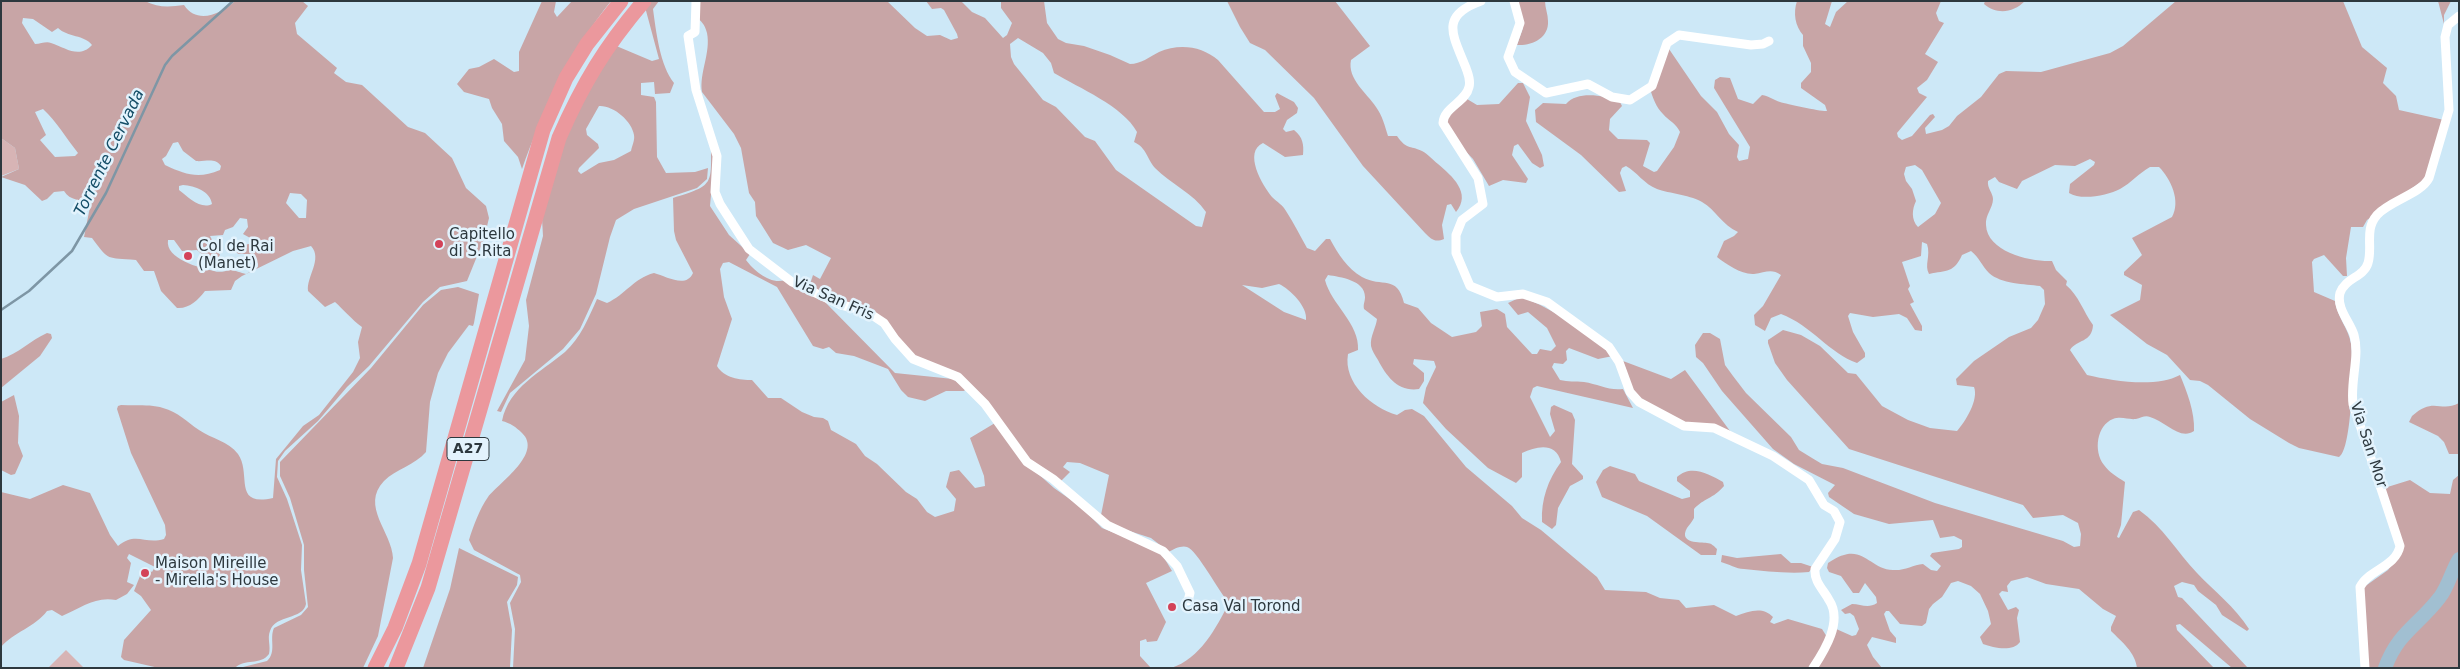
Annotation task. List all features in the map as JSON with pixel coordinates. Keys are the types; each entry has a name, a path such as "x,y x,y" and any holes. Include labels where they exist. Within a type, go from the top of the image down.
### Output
{"highway":[{"name":"A27","path":"374,668 395,628 419,564 522,198 543,130 566,78 587,44 620,1"},
{"name":"A27","path":"396,668 428,588 531,227 559,138 581,88 600,56 644,1"}],"street":[{"name":"Via San Fris","path":"696,1 695,32 688,36 696,90 718,156 715,192 720,204 749,249 792,282 841,305 866,311 884,323 895,340 913,359 958,377 985,404 1028,462 1053,479 1107,525 1163,551 1177,566 1188,588 1190,593 1188,601"},
{"path":"1481,1 1462,9 1454,20 1454,37 1470,83 1467,93 1443,118 1443,123 1478,178 1483,198 1480,206 1462,220 1456,235 1456,253 1467,282 1474,289 1489,296 1523,294 1548,302 1609,347 1619,362 1630,392 1640,402 1684,426 1714,428 1773,456 1814,484 1824,505 1834,511 1840,522 1835,539 1815,569 1817,583 1832,606 1834,626 1826,646 1813,668"},
{"path":"1514,1 1520,23 1508,56 1516,72 1546,92 1588,84 1612,97 1630,100 1652,86 1667,43 1678,35 1751,45 1769,41"},
{"name":"Via San Mor","path":"2365,668 2360,587 2365,580 2396,556 2400,546 2353,404 2352,384 2355,342 2339,298 2344,284 2366,268 2369,259 2369,233 2377,215 2422,186 2429,178 2449,110 2445,37 2448,25 2459,16"}],"shaded area":[{"path":"1,1 145,1 164,6 184,5 195,15 202,16 223,10 235,1 302,1 308,6 295,23 297,34 337,68 334,73 346,82 362,85 408,127 425,133 452,158 466,188 486,206 489,218 484,239 467,281 440,287 423,302 369,366 347,387 318,421 285,451 278,461 277,477 287,499 302,545 301,570 306,604 300,613 273,626 269,634 269,654 265,658 243,663 235,668 159,668 124,660 121,657 124,640 151,610 141,596 134,591 140,576 145,580 150,571 152,572 155,567 129,554 127,558 131,563 127,582 134,585 127,594 116,600 95,601 62,616 52,610 47,611 37,621 12,637 1,647 1,492 30,499 63,485 90,493 110,535 118,546 130,539 151,541 164,539 166,535 165,525 131,453 117,409 121,405 142,405 158,407 173,412 204,433 230,446 238,454 242,462 245,487 252,498 260,500 273,498 276,459 303,426 319,415 353,372 360,358 358,342 362,327 335,302 325,307 308,291 315,262 314,251 311,246 293,251 242,276 235,281 231,290 205,291 196,301 177,308 161,291 154,271 144,271 136,260 110,257 102,251 92,238 84,237 91,202 69,197 64,191 54,192 42,201 25,185 1,177 19,169 15,148 1,138","holes":["23,18 33,19 52,32 58,28 66,33 85,39 92,45 87,49 77,52 49,42 35,44 22,23","43,109 78,153 75,156 55,157 40,140 46,135 35,112","178,142 183,151 196,161 213,161 221,166 220,170 212,173 192,175 165,165 162,159 166,156 173,143","183,185 201,190 211,199 212,204 203,205 195,202 179,190 179,186","290,193 301,194 307,200 306,218 299,218 286,203","240,218 247,219 248,227 243,234 252,239 254,243 238,246 233,251 239,254 252,254 258,267 246,274 232,270 216,272 185,262 172,252 169,247 168,240 174,240 182,251 197,250 210,261 215,261 220,255 210,236 223,235 225,230 233,227"]},
{"path":"542,1 556,1 554,12 557,17 572,1 611,1 584,39 560,82 539,126 522,169 518,157 504,141 502,124 489,99 464,92 457,84 469,69 479,67 494,59 514,72 519,71 519,52"},
{"path":"650,1 659,1 653,9 657,38 665,67 674,83 670,93 655,94 654,82 641,83 641,95 654,97 656,102 657,157 666,173 695,172 708,168 707,179 697,188 634,209 616,220 596,294 580,329 563,349 510,393 501,412 497,411 525,360 529,326 526,300 543,236 542,219 565,135 614,45 652,61 659,59 645,7","holes":["599,106 616,111 630,124 634,137 631,151 614,160 599,163 581,174 578,171 579,168 599,148 598,144 587,135 586,129"]},
{"path":"696,1 887,1 915,28 927,36 940,35 951,40 958,38 944,10 941,8 932,9 926,1 961,1 972,12 985,18 1003,38 1007,35 1012,23 1001,8 1001,1 1044,1 1047,23 1058,39 1066,43 1084,46 1130,64 1141,62 1159,52 1174,47 1198,49 1218,60 1264,112 1275,112 1280,109 1275,96 1277,93 1294,102 1298,108 1297,113 1287,120 1283,129 1286,132 1294,130 1299,135 1303,145 1303,155 1285,157 1263,143 1257,147 1254,161 1259,177 1272,197 1285,209 1307,248 1315,251 1326,239 1330,239 1343,260 1352,269 1369,280 1393,285 1401,294 1404,303 1418,308 1431,323 1452,337 1476,332 1482,326 1480,312 1497,309 1505,314 1507,327 1532,354 1537,354 1540,349 1551,351 1556,346 1547,328 1528,312 1518,315 1508,303 1521,297 1534,302 1581,330 1613,356 1598,359 1569,348 1566,351 1567,360 1563,364 1554,363 1552,367 1560,380 1623,389 1633,408 1537,386 1533,388 1530,397 1550,437 1555,431 1550,414 1551,407 1554,405 1572,413 1575,420 1572,464 1583,476 1583,479 1570,486 1558,508 1556,525 1552,529 1542,522 1542,514 1546,490 1561,462 1555,451 1540,447 1522,453 1522,477 1516,483 1488,468 1446,429 1423,403 1426,388 1436,367 1434,361 1414,359 1413,364 1424,373 1424,381 1419,389 1405,388 1394,382 1385,372 1371,348 1371,339 1377,319 1364,309 1364,291 1351,280 1328,275 1325,280 1328,289 1355,331 1358,350 1348,354 1348,365 1350,375 1361,393 1378,407 1388,412 1397,415 1405,410 1412,409 1424,416 1466,467 1512,506 1522,518 1541,530 1597,577 1605,590 1646,592 1660,598 1679,600 1686,608 1714,605 1736,616 1751,611 1760,611 1773,617 1770,622 1774,624 1788,619 1822,629 1827,637 1811,668 1171,668 1181,664 1199,650 1213,632 1229,603 1202,563 1187,547 1180,547 1169,552 1151,538 1111,525 1101,515 1109,475 1080,463 1067,462 1063,467 1070,472 1060,482 1029,462 961,376 912,356 887,321 866,306 835,299 809,287 813,275 820,279 831,258 806,245 788,250 773,243 756,216 755,202 749,193 741,148 734,134 702,92 702,78 708,40 707,33 698,17","holes":["1018,38 1043,53 1051,63 1054,73 1088,91 1122,114 1137,132 1134,142 1144,150 1152,165 1195,199 1206,212 1202,227 1196,226 1116,170 1095,141 1085,137 1056,107 1043,100 1014,64 1011,57 1010,44","1279,284 1288,290 1301,304 1306,320 1284,312 1242,285 1262,288"]},
{"path":"1227,1 1335,1 1370,46 1351,60 1352,73 1380,114 1388,136 1397,136 1406,145 1422,151 1449,174 1458,185 1462,198 1456,212 1451,204 1447,205 1442,225 1444,239 1433,240 1425,233 1363,166 1314,98 1265,50 1250,43"},
{"path":"1512,1 1545,1 1548,27 1543,36 1538,40 1528,44 1517,45 1523,28"},
{"path":"1797,1 1832,1 1825,24 1830,27 1836,12 1848,1 1941,1 1936,13 1939,21 1944,23 1925,54 1938,62 1927,80 1917,88 1919,93 1927,97 1897,133 1898,137 1902,140 1912,136 1933,114 1935,117 1925,128 1926,134 1949,126 1957,116 1981,97 1999,74 2006,71 2041,72 2110,53 2123,46 2176,1 2343,1 2362,47 2387,68 2383,83 2396,96 2399,110 2444,120 2425,179 2367,220 2363,227 2351,227 2346,258 2347,276 2343,276 2324,255 2314,259 2312,262 2314,292 2335,301 2351,344 2352,385 2349,423 2347,439 2339,457 2299,448 2250,419 2208,385 2200,381 2190,380 2167,355 2147,344 2110,315 2140,300 2142,285 2124,275 2124,272 2142,255 2132,238 2172,217 2175,211 2175,197 2171,184 2159,167 2150,167 2120,189 2088,197 2069,193 2070,184 2094,165 2095,162 2090,159 2075,166 2055,165 2022,181 2017,189 1999,182 1995,177 1988,181 1993,199 1986,225 1988,234 2002,249 2033,260 2052,261 2056,270 2067,281 2066,285 2078,299 2093,325 2090,335 2070,350 2087,375 2122,381 2147,382 2170,379 2180,375 2192,409 2194,431 2183,434 2156,419 2146,416 2136,419 2113,419 2100,432 2098,446 2104,465 2125,482 2121,525 2117,537 2119,538 2133,512 2139,510 2163,532 2197,573 2249,629 2247,631 2222,615 2216,605 2198,591 2194,585 2182,582 2174,586 2178,597 2182,598 2248,668 2232,668 2180,624 2176,625 2177,630 2214,668 2137,668 2131,652 2111,631 2116,616 2103,609 2079,589 2046,584 2027,577 2011,581 2007,586 2008,592 2002,591 1999,594 2008,610 2016,607 2019,610 2017,618 2020,642 2013,647 1998,648 1983,644 1980,637 1991,624 1988,611 1980,594 1971,586 1958,581 1951,583 1942,597 1929,609 1926,623 1922,626 1900,624 1889,611 1886,611 1884,614 1890,631 1896,638 1896,643 1872,637 1867,645 1873,657 1882,668 1815,668 1834,628 1852,636 1856,635 1859,629 1854,616 1850,613 1845,614 1841,610 1852,604 1868,606 1877,603 1876,597 1865,583 1859,593 1853,593 1841,576 1829,572 1827,568 1828,563 1840,556 1857,554 1877,565 1893,570 1923,564 1931,570 1937,571 1941,566 1930,556 1932,553 1959,549 1962,547 1962,540 1954,536 1940,538 1933,520 1889,524 1854,514 1829,497 1828,493 1835,485 1794,464 1773,449 1722,391 1703,363 1696,357 1695,345 1703,333 1710,333 1720,339 1725,365 1746,393 1791,437 1799,450 1822,464 1843,468 1935,503 2063,541 2074,547 2080,546 2081,534 2078,523 2063,515 2033,518 2023,505 1849,449 1787,380 1775,363 1768,343 1768,340 1783,330 1801,335 1820,346 1848,373 1856,374 1882,406 1908,420 1930,428 1957,431 1970,411 1975,398 1975,392 1974,387 1957,385 1956,379 1974,361 2009,337 2031,328 2038,320 2045,304 2044,290 2040,286 2013,283 1994,277 1971,251 1962,255 1953,268 1929,274 1927,267 1928,248 1927,244 1922,242 1921,256 1902,262 1910,286 1908,289 1914,302 1910,304 1922,326 1922,331 1915,330 1907,318 1899,314 1873,317 1850,313 1848,316 1853,332 1865,353 1865,357 1857,363 1838,353 1802,325 1781,314 1771,318 1765,331 1755,325 1754,315 1763,306 1781,275 1771,271 1754,274 1744,273 1729,266 1717,257 1724,241 1738,232 1732,229 1707,205 1693,198 1652,187 1626,166 1622,168 1620,173 1626,191 1619,192 1581,155 1536,122 1535,110 1543,103 1566,104 1577,97 1591,95 1619,100 1622,106 1610,119 1609,130 1618,139 1647,140 1650,143 1643,166 1654,172 1657,171 1674,147 1680,132 1658,108 1650,89 1669,49 1701,96 1717,112 1729,134 1739,145 1737,157 1739,161 1748,159 1750,147 1714,88 1715,80 1720,77 1730,78 1738,99 1753,104 1762,95 1784,103 1827,111 1825,105 1801,88 1801,83 1811,72 1811,63 1803,46 1803,35 1795,15","holes":["1915,165 1922,170 1941,203 1935,214 1918,227 1914,221 1913,214 1916,201 1904,174 1906,167"]},
{"path":"1985,1 2025,1 2010,10 2000,11 1989,8 1984,4"},
{"path":"2438,1 2451,1 2444,15 2444,24"},
{"path":"1518,83 1523,83 1530,97 1526,121 1542,155 1544,166 1540,168 1532,163 1518,144 1514,146 1512,155 1528,179 1526,183 1503,180 1489,186 1473,159 1449,134 1443,122 1467,99 1477,105 1499,104"},
{"path":"1,138 15,148 19,169 1,176"},
{"path":"711,143 715,151 710,206 729,235 750,254 746,260 754,268 769,279 774,281 785,280 823,300 895,373 953,379 966,389 964,391 946,391 925,401 908,397 901,390 888,369 854,356 836,353 829,347 823,349 813,346 777,287 729,262 723,263 720,269 724,297 732,319 717,366 720,370 733,378 752,380 768,398 781,398 802,412 828,421 831,430 856,444 865,456 877,464 906,492 917,499 927,512 935,517 954,511 956,499 946,487 950,472 959,470 975,488 985,486 984,476 970,438 995,423 1027,464 1054,488 1081,507 1102,528 1160,551 1172,571 1146,583 1166,622 1157,641 1147,642 1146,639 1140,641 1140,656 1151,668 513,668 515,629 510,603 521,582 520,575 474,550 469,540 485,501 517,467 524,458 527,449 527,441 522,433 502,421 506,409 518,390 571,346 584,327 597,299 607,303 647,275 654,273 681,281 690,278 693,273 676,240 674,231 673,198 697,190 708,181 711,167"},
{"path":"458,287 479,294 474,323 473,326 469,325 448,353 438,373 430,402 426,452 394,473 377,490 376,509 388,539 393,558 378,636 363,668 239,668 267,661 272,654 274,628 301,615 308,607 304,570 304,545 290,498 280,476 280,462 371,368 423,305 441,290"},
{"path":"47,333 51,334 52,338 40,356 1,388 1,359 13,354"},
{"path":"1623,361 1671,379 1685,370 1730,431 1687,424 1640,400 1632,388"},
{"path":"14,395 19,416 18,443 23,456 15,474 11,475 1,470 1,402"},
{"path":"2459,403 2459,454 2449,454 2444,442 2438,436 2409,422 2412,416 2426,407 2452,406"},
{"path":"1610,466 1635,474 1639,481 1682,499 1690,497 1690,491 1677,481 1677,477 1682,473 1688,471 1700,472 1723,482 1724,486 1720,490 1694,509 1694,518 1685,533 1685,537 1688,540 1712,545 1717,549 1716,555 1701,555 1647,516 1602,497 1596,482 1603,470"},
{"path":"2459,475 2459,668 2367,668 2363,631 2364,587 2388,570 2400,554 2381,489 2410,480 2430,493 2450,494 2453,480"},
{"path":"459,548 518,577 517,585 507,602 512,630 510,668 423,668 450,589"},
{"path":"1781,554 1791,563 1801,563 1813,567 1809,572 1801,573 1741,569 1721,562 1722,555 1737,558"},
{"path":"66,650 84,668 48,668"}],"waterway":[{"name":"Torrente Cervada","path":"1,310 29,291 72,251 106,193 165,65 172,56 233,1"},
{"path":"2385,668 2396,646 2443,593 2459,559"}],"place":[{"name":"Capitello di S.Rita","path":"439,244"},
{"name":"Col de Rai (Manet)","path":"188,256"},
{"name":"Maison Mireille - Mirella's House","path":"145,573"},
{"name":"Casa Val Torond","path":"1172,607"}]}
